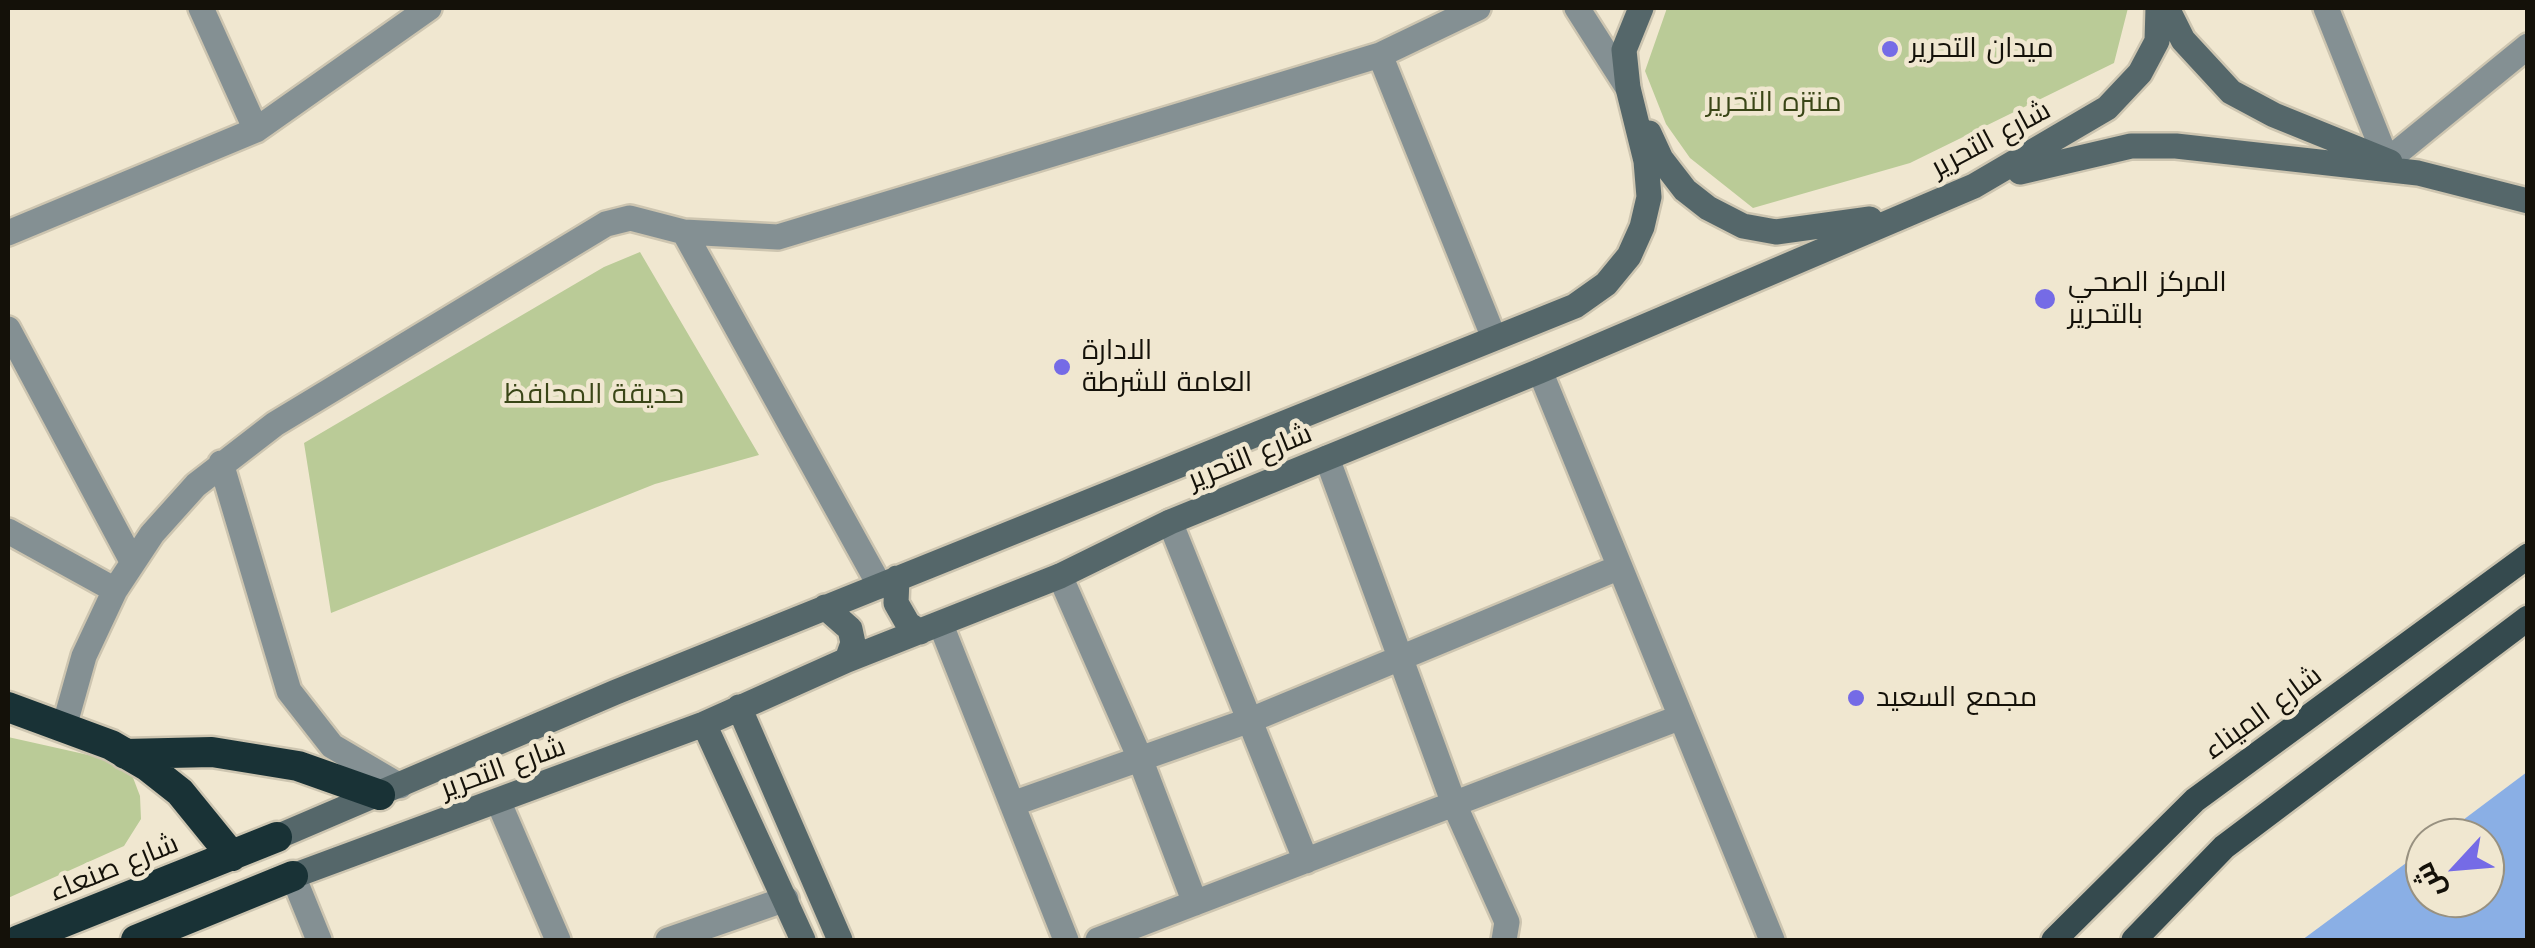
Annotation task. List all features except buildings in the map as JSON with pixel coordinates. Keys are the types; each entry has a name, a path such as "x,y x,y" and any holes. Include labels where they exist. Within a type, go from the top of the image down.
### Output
{"highway":[{"name":"شارع صنعاء","path":"8,707 125,754 180,792 232,856"},
{"path":"125,754 212,752 298,766 390,790"},
{"name":"شارع صنعاء","path":"19,940 277,837"},
{"path":"136,940 293,876"}],"main road":[{"name":"شارع التحرير","path":"277,837 825,607 1574,306 1606,284 1629,256 1648,196 1646,161 1628,88 1624,50 1642,8"},
{"name":"شارع التحرير","path":"293,876 704,724 847,660 1060,576 1170,522 1540,372 1974,186 2106,108 2140,73 2156,41 2158,8"},
{"path":"2166,8 2183,40 2231,92 2274,115 2418,173"},
{"path":"1628,88 1661,159 1685,190 1708,208 1744,226 1776,232 1814,230 1920,209"},
{"path":"1974,186 2058,161 2131,146 2176,146 2418,173 2528,200"},
{"name":"شارع الميناء","path":"2054,940 2195,800 2528,556"},
{"path":"888,582 908,624 930,628"},
{"path":"825,607 850,629 853,643 847,660"},
{"path":"2134,940 2224,847 2528,618"},
{"path":"739,708 840,940"},
{"path":"704,724 803,940"}],"street":[{"path":"201,8 256,130"},
{"path":"8,232 256,130 429,8"},
{"path":"64,727 84,656 132,561 173,509 221,462 275,424 606,224 630,218 684,232 778,238 1380,55 1478,8"},
{"path":"1577,8 1628,88"},
{"path":"2326,8 2388,160 2528,46"},
{"path":"1380,55 1494,338"},
{"path":"684,232 888,582"},
{"path":"8,329 132,561"},
{"path":"1540,372 1772,940"},
{"path":"1327,458 1454,804 1507,922 1504,940"},
{"path":"221,462 288,692 332,746 390,790"},
{"path":"1170,522 1253,719 1306,861"},
{"path":"8,531 115,590"},
{"path":"1012,804 1138,756 1253,719 1620,567"},
{"path":"1060,576 1138,756 1195,903"},
{"path":"930,628 1012,804 1066,940"},
{"path":"1098,940 1682,717"},
{"path":"499,803 558,940"},
{"path":"293,876 319,940"},
{"path":"668,940 786,899"}],"green space":[{"name":"منتزه التحرير","path":"1667,8 2128,8 2114,63 1910,163 1753,208 1690,158 1666,124 1645,71"},
{"name":"حديقة المحافظ","path":"640,252 759,455 655,484 331,613 304,443 604,267"},
{"path":"8,737 102,758 132,775 140,796 141,819 124,846 8,898"}],"water":[{"path":"2527,772 2527,940 2302,940 2405,864 2405,918 2505,918 2505,818 2466,818"}],"place":[{"name":"ميدان التحرير","path":"1890,49"},
{"name":"المركز الصحي بالتحرير","path":"2045,299"},
{"name":"الادارة العامة للشرطة","path":"1062,367"},
{"name":"مجمع السعيد","path":"1856,698"}]}
